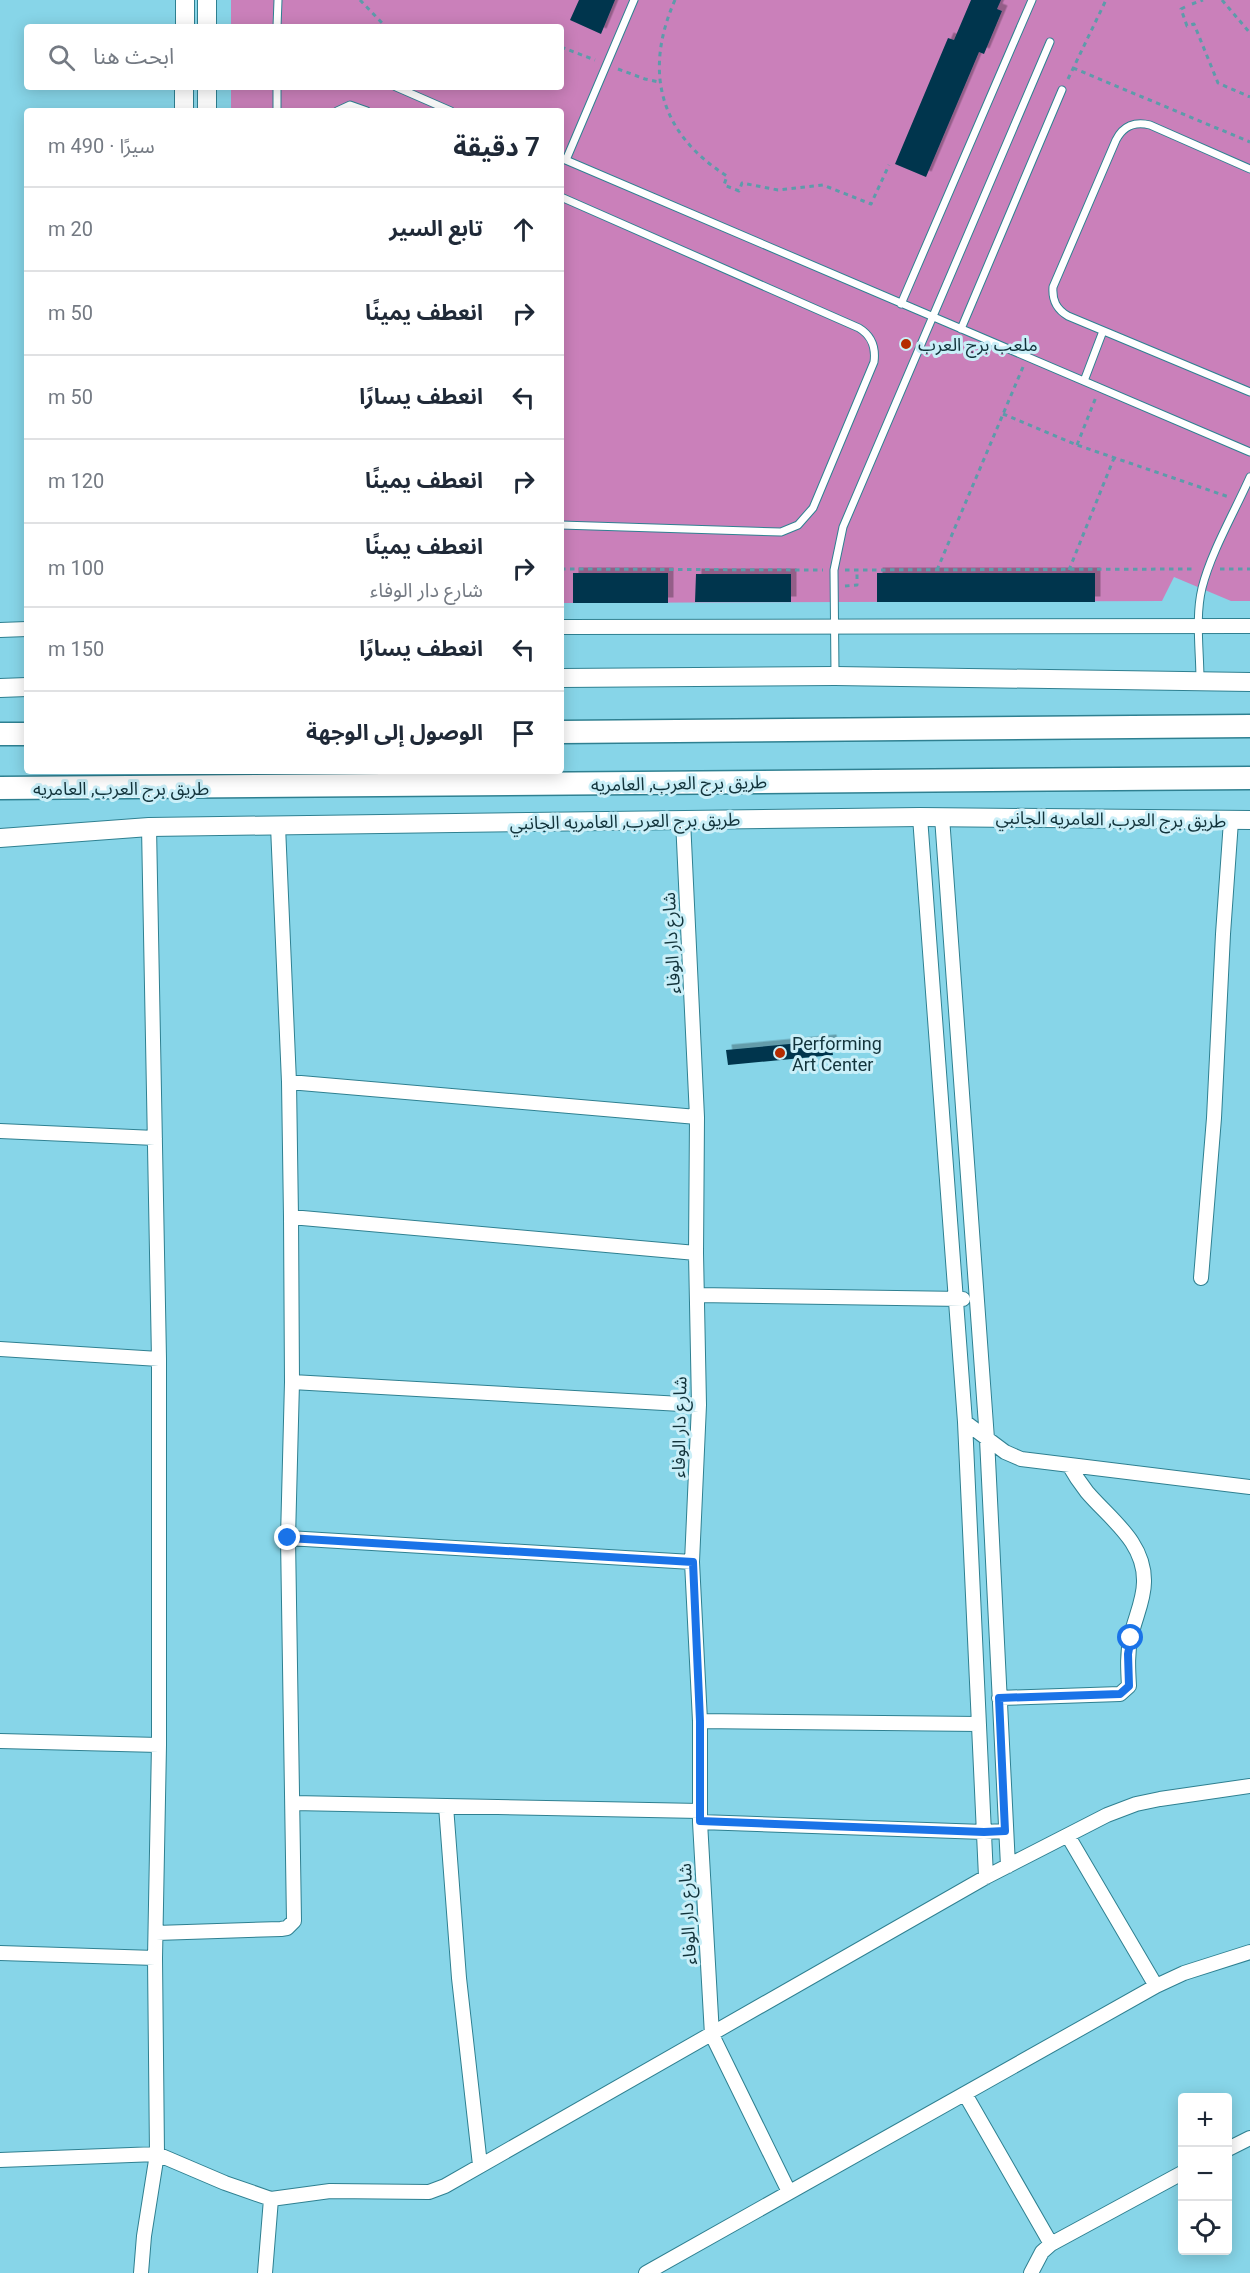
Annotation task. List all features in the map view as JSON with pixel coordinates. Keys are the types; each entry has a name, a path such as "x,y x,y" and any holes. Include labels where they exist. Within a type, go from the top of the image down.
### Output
{"highway":[{"path":"564,732 1250,726"},
{"path":"0,734 24,734"},
{"name":"طريق برج العرب, العامريه","path":"0,788 1250,778"}],"street":[{"path":"185,0 185,24"},
{"path":"207,0 207,24"},
{"path":"184,90 184,108"},
{"path":"207,90 207,108"},
{"path":"564,627 1250,626"},
{"path":"0,630 24,629"},
{"path":"564,678 835,676 1250,682"},
{"path":"0,688 24,687"},
{"path":"920,816 964,1422 986,1877"},
{"name":"طريق برج العرب, العامريه الجانبي","path":"0,838 149,827 920,816 1250,820"},
{"path":"942,817 987,1438 1008,1866"},
{"name":"شارع دار الوفاء","path":"683,820 697,1118 696,1253 699,1405 693,1562 700,1721 700,1816 712,2035"},
{"path":"1201,1278 1214,1118 1231,820"},
{"path":"156,1933 281,1929 291,1925 294,1921 288,1538 292,1382 291,1217 289,1082 278,826"},
{"path":"141,2273 144,2236 157,2154 155,1958 159,1746 159,1359 149,827"},
{"path":"932,980 953,978"},
{"path":"289,1082 697,1118"},
{"path":"0,1131 155,1138"},
{"path":"291,1217 696,1253"},
{"path":"697,1295 977,1298"},
{"path":"0,1349 159,1359"},
{"path":"292,1382 699,1405"},
{"path":"964,1422 1005,1452 1021,1459 1250,1487"},
{"path":"999,1698 1120,1694 1129,1686 1128,1654 1143,1596 1143,1568 1122,1527 1088,1492 1069,1465"},
{"path":"288,1538 693,1562"},
{"path":"700,1721 979,1724"},
{"path":"0,1741 159,1746"},
{"path":"0,2160 157,2154 225,2183 271,2199 330,2191 429,2192 445,2186 986,1877 1107,1815 1136,1804 1250,1786"},
{"path":"292,1803 446,1806 700,1816 984,1832 1005,1831"},
{"path":"446,1806 459,1978 480,2165"},
{"path":"1068,1836 1156,1986"},
{"path":"646,2273 1156,1986 1184,1973 1250,1952"},
{"path":"0,1953 155,1958"},
{"path":"712,2035 789,2192"},
{"path":"965,2094 1051,2244"},
{"path":"1231,2147 1250,2138"},
{"path":"1031,2273 1042,2252 1051,2244 1178,2175"},
{"path":"265,2273 271,2199"}],"lane":[{"path":"277,24 278,0"},
{"path":"564,157 634,0"},
{"path":"901,304 1032,0"},
{"path":"835,676 834,570 839,542 849,512 1050,42"},
{"path":"277,90 277,108"},
{"path":"403,90 445,108"},
{"path":"961,329 1062,90"},
{"path":"344,108 350,105 358,108"},
{"path":"1250,169 1150,125 1131,125 1119,133 1053,287 1053,301 1061,312 1250,392"},
{"path":"564,159 1250,452"},
{"path":"564,197 859,328 869,337 875,353 874,362 813,508 798,525 781,532 564,525"},
{"path":"1084,381 1102,331"},
{"path":"1200,682 1201,594 1209,569 1250,477"}],"path":[{"path":"360,0 383,24"},
{"path":"675,0 665,21 660,46 659,82 663,99 686,142 707,164 727,176 724,185 739,191 742,183 778,190 824,185 871,204 889,165"},
{"path":"1062,90 1107,0"},
{"path":"1192,4 1203,0"},
{"path":"1222,0 1250,33"},
{"path":"1185,7 1181,9 1187,27 1194,24 1218,83 1250,97"},
{"path":"1073,68 1250,142"},
{"path":"937,570 1027,357"},
{"path":"1077,446 1100,388"},
{"path":"1003,414 1077,446 1240,500"},
{"path":"1069,570 1114,458"},
{"path":"564,569 857,571 1250,569"},
{"path":"834,586 857,585 857,571"}],"shaded area":[{"name":"ملعب برج العرب","path":"231,0 1250,0 1250,601 1231,601 1174,577 1162,601 564,603 564,108 231,108 231,90 564,90 564,24 231,24"}],"building":[{"path":"579,0 615,0 601,34 570,20"},
{"path":"971,0 1001,0 997,9 1002,11 984,54 979,52 926,177 895,164 948,38 954,40"},
{"path":"573,573 668,573 668,603 573,603"},
{"path":"877,573 1095,573 1095,602 877,602"},
{"path":"696,574 791,574 791,602 695,602"},
{"name":"Performing Art Center","path":"831,1040 833,1055 728,1065 726,1050"}],"place":[{"name":"ملعب برج العرب","path":"906,344"},
{"name":"Performing Art Center","path":"780,1053"}],"route":[{"path":"288,1538 693,1562 700,1721 700,1821 1005,1831 999,1698 1120,1694 1129,1686 1128,1654 1131,1638"}]}
